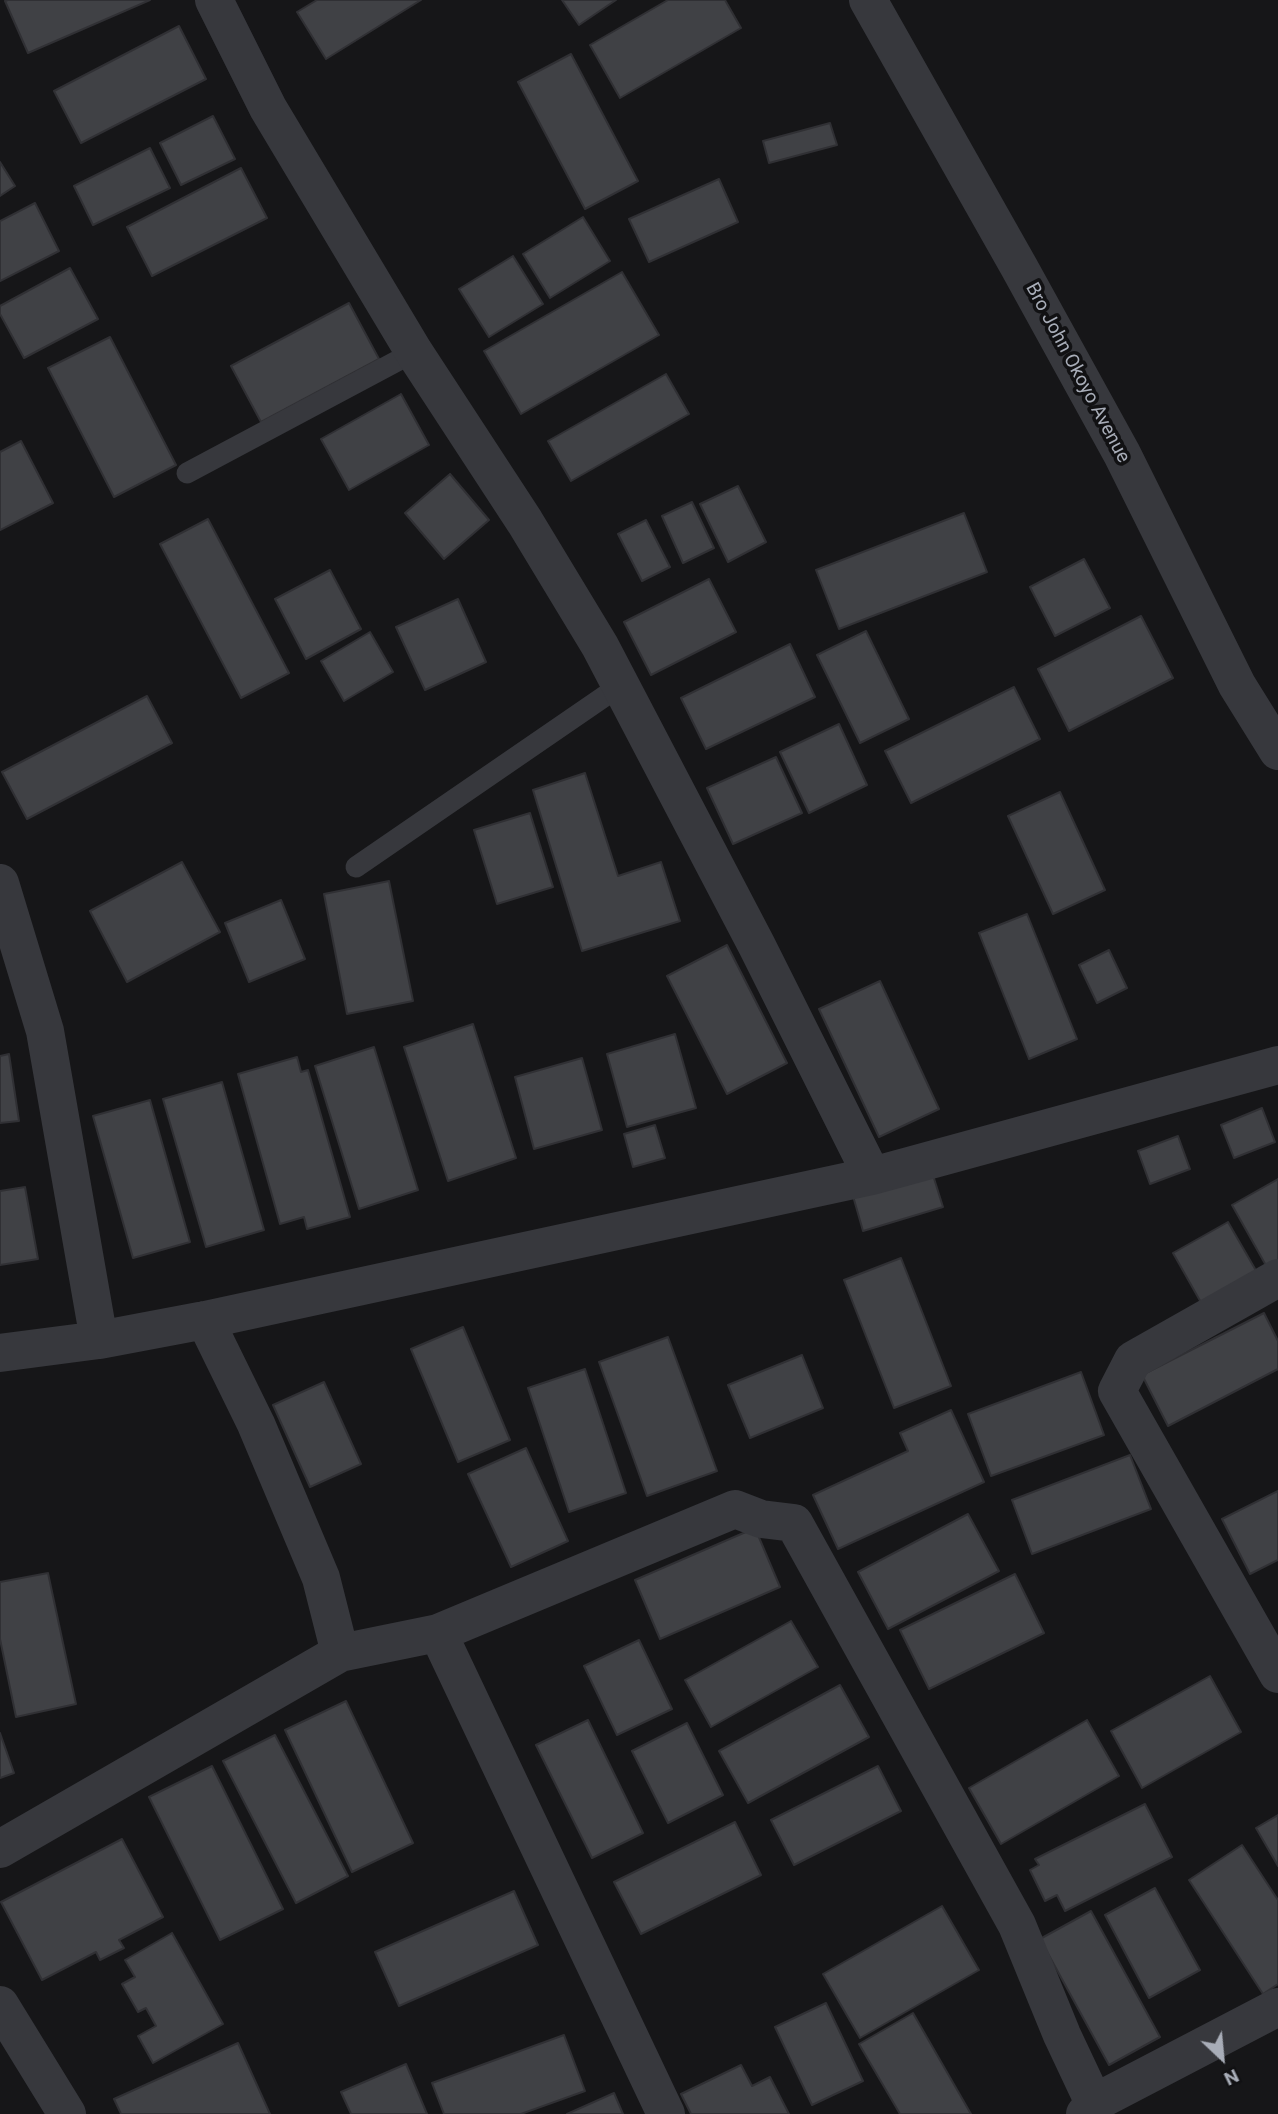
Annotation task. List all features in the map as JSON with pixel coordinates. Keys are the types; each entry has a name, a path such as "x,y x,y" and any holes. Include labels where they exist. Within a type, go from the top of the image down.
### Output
{"street":[{"path":"214,0 268,108 414,352 525,522 621,685 757,946 872,1176"},
{"name":"Bro John Okoyo Avenue","path":"869,0 1122,454 1237,685 1278,751"},
{"path":"0,883 45,1031 99,1340"},
{"path":"0,1353 99,1340 205,1320 872,1176 1278,1065"},
{"path":"1278,1278 1133,1360 1117,1391 1278,1674"},
{"path":"205,1320 256,1424 321,1578 340,1653"},
{"path":"0,1849 340,1653 438,1633 736,1509 761,1519 794,1522 1017,1925 1089,2108 1278,2007"},
{"path":"438,1633 666,2114"},
{"path":"0,2005 66,2114"}],"lane":[{"path":"187,474 414,352"},
{"path":"356,867 621,685"}],"building":[{"path":"150,0 28,53 5,1"},
{"path":"317,0 421,0 326,59 297,12"},
{"path":"562,0 616,0 579,25"},
{"path":"668,0 725,0 741,28 620,98 590,45"},
{"path":"179,26 206,79 81,143 54,91"},
{"path":"571,54 638,181 585,209 518,82"},
{"path":"213,116 235,159 181,185 160,143"},
{"path":"830,123 837,145 769,163 763,141"},
{"path":"150,148 170,188 93,225 74,186"},
{"path":"0,162 15,186 0,196"},
{"path":"241,168 267,218 152,276 127,227"},
{"path":"719,179 738,222 649,262 629,219"},
{"path":"35,203 59,251 0,281 0,221"},
{"path":"583,217 610,261 550,298 523,254"},
{"path":"513,256 543,304 489,337 459,289"},
{"path":"70,268 98,319 24,358 0,314 0,306"},
{"path":"622,272 659,335 521,414 484,351"},
{"path":"349,303 379,359 261,422 231,366"},
{"path":"110,337 176,465 114,497 48,368"},
{"path":"666,374 689,414 571,481 548,441"},
{"path":"401,394 429,445 349,490 321,439"},
{"path":"21,441 53,503 0,530 0,452"},
{"path":"450,474 489,520 444,559 405,513"},
{"path":"738,486 766,542 728,562 700,504"},
{"path":"692,502 714,548 683,563 662,516"},
{"path":"964,513 987,572 839,629 816,570"},
{"path":"208,519 289,673 241,698 160,544"},
{"path":"646,520 670,567 642,581 618,534"},
{"path":"1084,559 1110,608 1055,636 1030,587"},
{"path":"330,570 361,629 306,659 275,599"},
{"path":"709,579 736,632 651,675 624,622"},
{"path":"458,599 486,662 425,690 396,627"},
{"path":"1141,616 1173,678 1069,731 1038,669"},
{"path":"866,631 909,719 860,743 817,655"},
{"path":"370,632 393,672 344,701 321,661"},
{"path":"790,644 815,697 706,749 681,698"},
{"path":"1014,687 1040,739 911,803 885,751"},
{"path":"147,696 172,743 27,819 2,772"},
{"path":"839,724 867,785 809,813 780,752"},
{"path":"776,757 802,813 733,844 707,788"},
{"path":"585,773 618,876 661,862 680,921 582,951 533,790"},
{"path":"1060,792 1105,890 1053,914 1008,816"},
{"path":"530,813 553,887 497,904 474,830"},
{"path":"182,862 220,932 127,982 90,911"},
{"path":"389,881 413,1001 347,1014 324,894"},
{"path":"281,900 305,959 249,982 225,923"},
{"path":"1027,914 1077,1039 1029,1059 979,933"},
{"path":"727,945 787,1063 727,1094 667,976"},
{"path":"1109,950 1127,988 1097,1003 1079,965"},
{"path":"880,981 939,1109 879,1137 819,1009"},
{"path":"473,1024 516,1158 448,1181 404,1047"},
{"path":"675,1034 696,1108 627,1127 607,1054"},
{"path":"374,1047 418,1190 359,1209 315,1066"},
{"path":"9,1054 19,1121 0,1123 0,1056"},
{"path":"297,1057 301,1072 308,1070 350,1217 307,1229 304,1217 280,1224 238,1074"},
{"path":"582,1058 602,1130 534,1149 515,1077"},
{"path":"222,1082 264,1230 206,1247 163,1099"},
{"path":"150,1100 190,1242 133,1258 93,1116"},
{"path":"1262,1108 1275,1142 1234,1158 1221,1125"},
{"path":"655,1125 665,1158 633,1167 624,1134"},
{"path":"1178,1136 1190,1169 1150,1184 1138,1151"},
{"path":"932,1172 943,1207 863,1231 853,1196"},
{"path":"1278,1179 1278,1263 1268,1269 1232,1205"},
{"path":"25,1187 38,1259 0,1265 0,1191"},
{"path":"1228,1222 1258,1274 1203,1306 1173,1253"},
{"path":"901,1258 951,1386 894,1408 844,1280"},
{"path":"1264,1313 1278,1341 1278,1369 1168,1426 1142,1375"},
{"path":"463,1327 510,1440 458,1462 411,1349"},
{"path":"668,1337 717,1471 647,1496 599,1362"},
{"path":"802,1355 823,1408 750,1438 728,1385"},
{"path":"585,1369 626,1493 569,1512 528,1388"},
{"path":"1081,1372 1104,1435 991,1476 968,1414"},
{"path":"324,1382 361,1464 310,1487 273,1405"},
{"path":"951,1410 984,1482 838,1549 813,1495 908,1451 900,1433"},
{"path":"526,1448 568,1541 511,1567 468,1474"},
{"path":"1130,1455 1151,1509 1032,1554 1012,1500"},
{"path":"1278,1491 1278,1560 1250,1574 1222,1519"},
{"path":"968,1514 999,1571 888,1629 858,1572"},
{"path":"755,1528 780,1587 660,1639 635,1580"},
{"path":"48,1573 76,1704 16,1717 0,1639 0,1582"},
{"path":"1015,1574 1044,1633 929,1689 900,1630"},
{"path":"791,1621 818,1667 711,1727 685,1680"},
{"path":"639,1640 672,1709 617,1735 584,1666"},
{"path":"1210,1676 1241,1732 1142,1788 1111,1731"},
{"path":"840,1685 869,1737 748,1803 719,1751"},
{"path":"346,1701 413,1843 352,1872 285,1730"},
{"path":"588,1720 643,1833 592,1858 536,1745"},
{"path":"1087,1720 1119,1776 1001,1844 969,1788"},
{"path":"687,1723 723,1795 668,1823 632,1751"},
{"path":"0,1733 14,1773 0,1778"},
{"path":"275,1735 348,1876 296,1903 223,1761"},
{"path":"212,1766 283,1909 220,1940 149,1797"},
{"path":"878,1766 901,1811 794,1865 771,1820"},
{"path":"1145,1804 1172,1857 1065,1911 1057,1895 1045,1901 1030,1870 1039,1865 1035,1859"},
{"path":"1278,1815 1278,1866 1256,1828"},
{"path":"735,1822 761,1875 641,1934 614,1882"},
{"path":"122,1839 163,1917 119,1940 124,1948 100,1960 96,1952 42,1980 1,1902"},
{"path":"1242,1845 1278,1900 1278,1984 1263,1994 1189,1880"},
{"path":"1155,1888 1200,1970 1149,1998 1105,1915"},
{"path":"514,1891 538,1945 399,2006 375,1952"},
{"path":"942,1906 979,1970 860,2038 823,1974"},
{"path":"1091,1911 1160,2037 1109,2065 1040,1939"},
{"path":"172,1933 223,2024 153,2063 138,2036 156,2026 146,2008 138,2012 122,1984 135,1977 125,1960"},
{"path":"826,2003 863,2081 812,2105 775,2027"},
{"path":"913,2013 971,2114 900,2114 859,2044"},
{"path":"564,2035 585,2091 521,2114 444,2114 432,2083"},
{"path":"238,2043 270,2114 121,2114 114,2099"},
{"path":"406,2064 427,2114 351,2114 341,2092"},
{"path":"741,2065 752,2086 770,2077 789,2114 691,2114 681,2094"},
{"path":"614,2093 623,2114 567,2114"}]}
